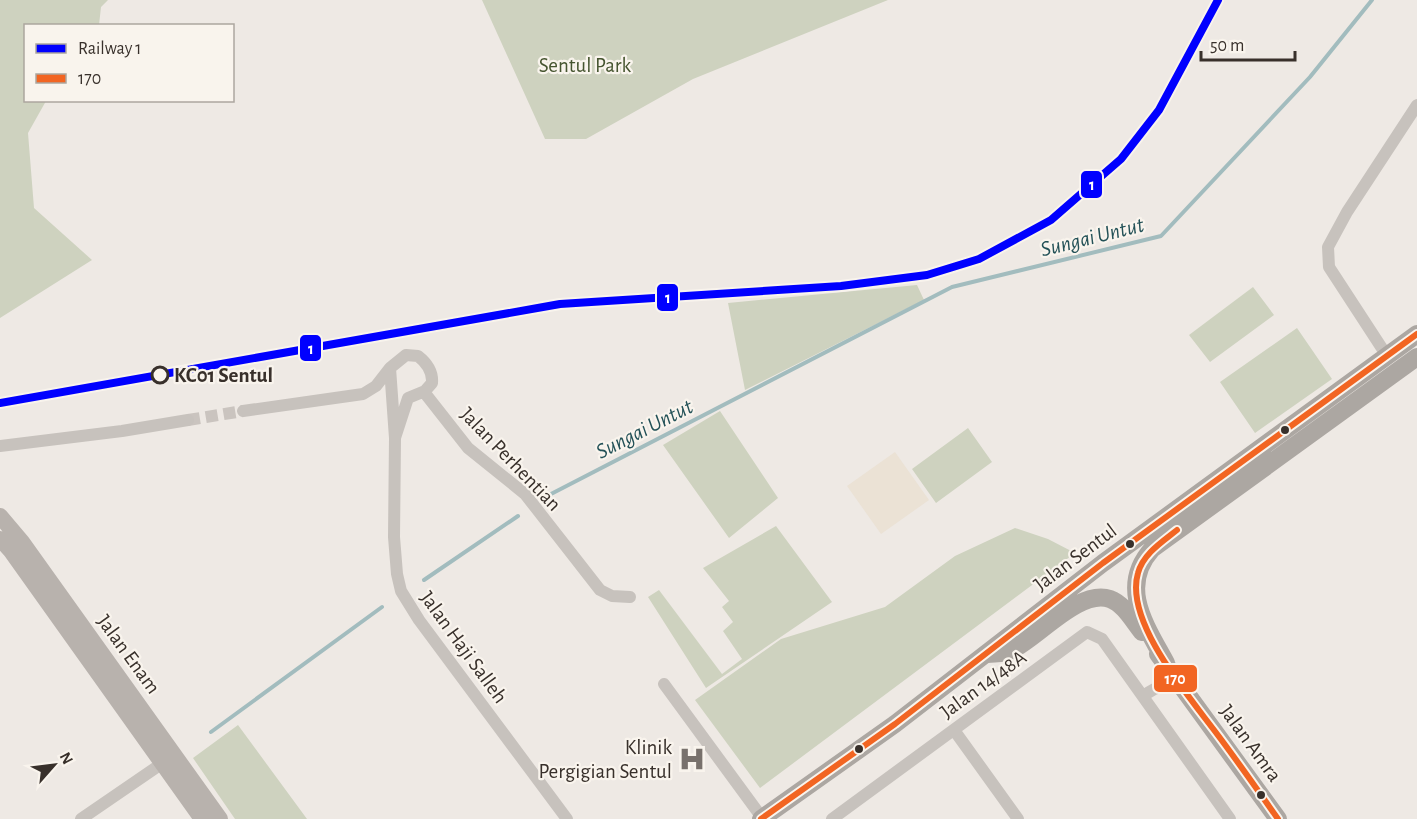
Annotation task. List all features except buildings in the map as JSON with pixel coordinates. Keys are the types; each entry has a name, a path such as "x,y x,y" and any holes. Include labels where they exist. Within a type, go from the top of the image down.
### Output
{"main road":[{"name":"Jalan Sentul","path":"762,819 895,724 1168,516 1417,334"},
{"name":"Jalan Sentul","path":"1166,663 1147,627 1135,595 1137,575 1152,549 1417,357"},
{"name":"Jalan Enam","path":"0,516 22,542 169,759 202,819"},
{"name":"Jalan Enam","path":"0,539 169,759 220,819"},
{"path":"986,654 1010,651 1080,603 1097,597 1111,599 1125,610 1166,663"},
{"name":"Jalan Amra","path":"1166,663 1278,819"}],"street":[{"path":"1387,356 1329,267 1328,247 1347,212 1417,105"},
{"path":"243,411 363,394 376,386 390,368 406,355 418,356 432,371 432,383 426,390"},
{"name":"Jalan Haji Salleh","path":"390,368 395,438 394,537 401,591 419,620 567,819"},
{"name":"Jalan Haji Salleh","path":"395,438 408,398 426,390"},
{"name":"Jalan Perhentian","path":"426,390 468,448 525,494 600,590 612,596 630,597"},
{"path":"0,446 122,431 188,420"},
{"name":"Jalan 14/48A","path":"832,819 1087,632 1102,639 1143,696"},
{"path":"664,684 762,819"},
{"path":"1185,690 1171,684 1160,685 1143,696 1230,819"},
{"path":"954,730 1018,819"},
{"path":"81,819 169,759"}],"green space":[{"path":"0,0 108,0 101,7 99,24 24,24 24,102 45,102 28,133 34,208 92,260 0,318"},
{"name":"Sentul Park","path":"482,0 888,0 693,79 586,139 545,139"},
{"path":"917,285 924,300 745,390 728,303"},
{"path":"1253,287 1274,315 1210,362 1189,335"},
{"path":"1297,328 1332,379 1255,433 1220,382"},
{"path":"720,411 778,498 729,538 663,445"},
{"path":"968,428 992,462 936,503 912,469"},
{"path":"776,526 832,602 706,688 648,597 659,590 722,674 742,659 723,631 733,622 722,607 729,601 703,568"},
{"path":"1015,528 1048,539 1075,553 760,788 695,700 781,639 885,607 955,556"},
{"path":"238,725 307,819 235,819 193,758"}],"shaded area":[{"path":"895,452 929,500 881,534 847,486"}],"waterway":[{"name":"Sungai Untut","path":"551,494 952,287 1161,236 1310,77 1372,0"},
{"name":"Sungai Untut","path":"424,580 518,516"},
{"name":"Sungai Untut","path":"211,732 382,607"}],"tunnel":[{"path":"188,420 243,411"}],"rail line":[{"name":"1","path":"0,403 560,304 841,286 927,275 979,259 1051,220 1121,159 1159,110 1218,0"}],"transit line":[{"name":"170","path":"761,819 895,724 1103,563 1417,334"},
{"name":"170","path":"1177,530 1154,549 1140,566 1136,592 1140,612 1149,634 1174,677 1278,819"}],"place":[{"name":"KC01 Sentul","path":"160,375"},
{"name":"Klinik Pergigian Sentul","path":"692,759"}]}
